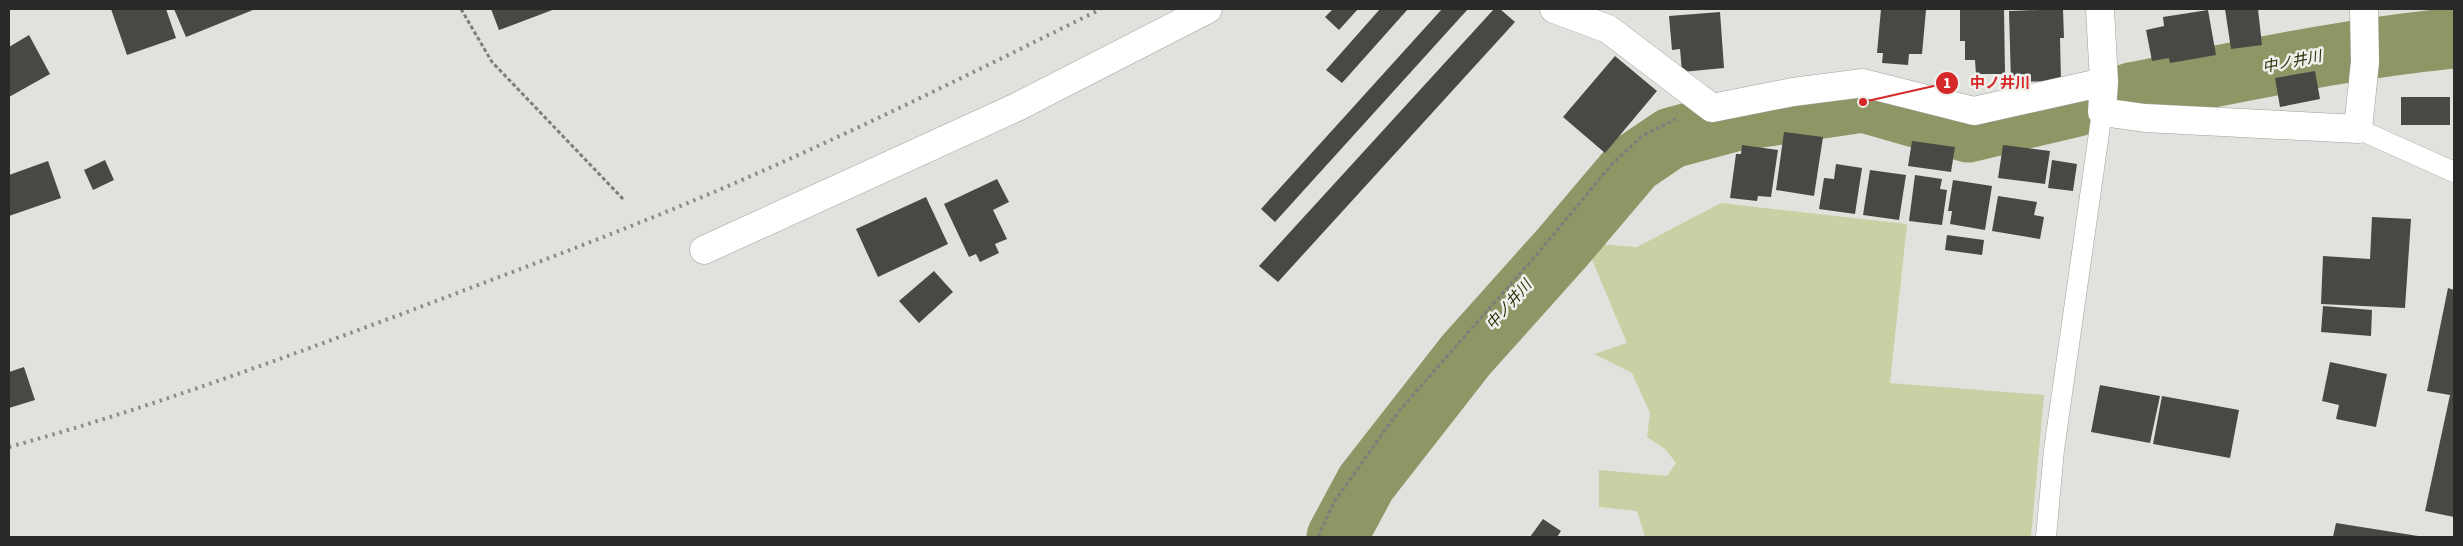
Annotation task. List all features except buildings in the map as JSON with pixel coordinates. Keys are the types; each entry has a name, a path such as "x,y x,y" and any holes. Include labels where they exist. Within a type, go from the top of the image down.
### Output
{"street":[{"path":"704,250 1017,107 1208,9"},
{"path":"1554,9 1608,29 1712,108 1793,92 1863,83 1974,111 2104,82"},
{"path":"2100,9 2104,82 2102,112 2145,118 2358,129 2365,49 2364,9"}],"lane":[{"path":"2046,537 2054,450 2102,112"},
{"path":"2358,129 2454,172"}],"path":[{"path":"462,9 492,62 624,200"},
{"path":"1318,537 1334,502 1398,412 1538,253 1612,163 1642,136 1681,116 1712,108"}],"green space":[{"path":"1721,203 1907,224 1890,383 2044,395 2031,537 1645,537 1637,511 1599,507 1599,470 1667,476 1676,463 1665,449 1647,437 1650,413 1632,373 1594,354 1627,343 1585,243 1637,247"}],"waterway":[{"name":"中ノ井川","path":"2131,93 2251,69 2373,48 2454,38"},
{"name":"中ノ井川","path":"1337,537 1366,483 1466,355 1561,249 1634,163 1671,138 1734,121 1863,102 1968,132 2077,106"}],"railway":[{"path":"9,447 110,417 259,366 407,312 643,221 817,146 912,102 1101,9"}],"place":[{"name":"中ノ井川","path":"1863,102"}]}
